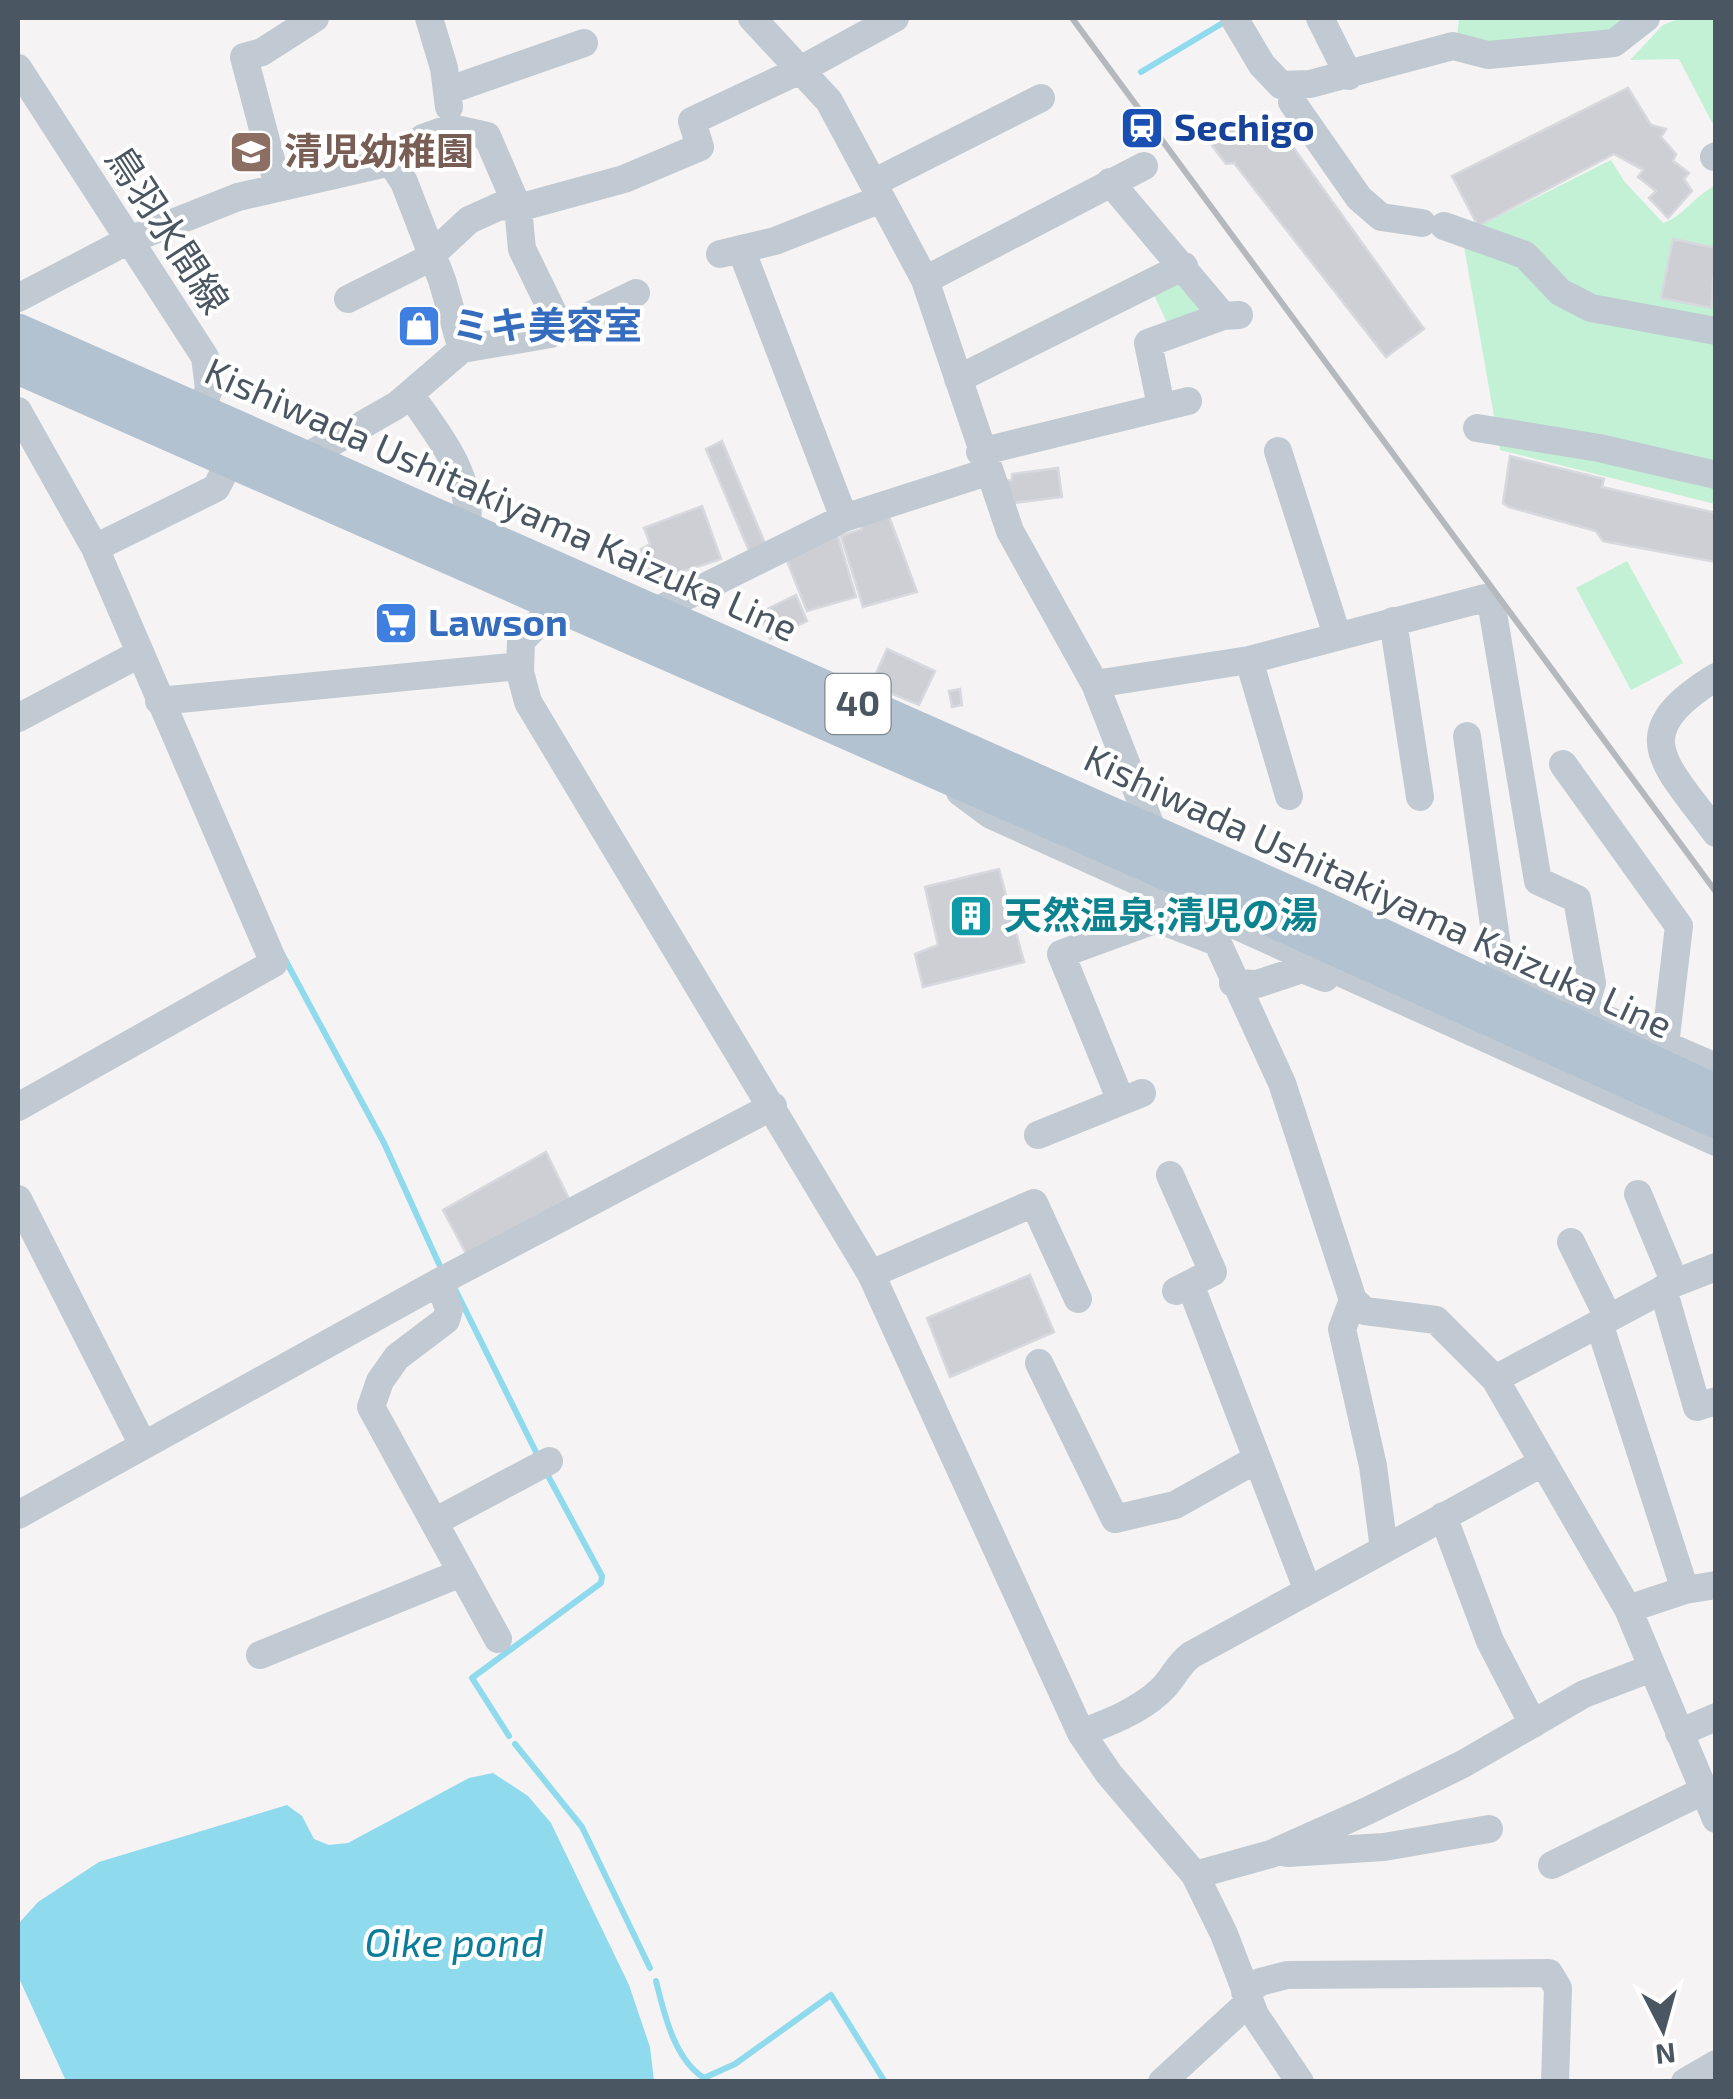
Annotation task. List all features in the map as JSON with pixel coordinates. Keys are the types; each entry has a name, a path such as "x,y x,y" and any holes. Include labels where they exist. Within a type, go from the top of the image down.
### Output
{"main road":[{"name":"Kishiwada Ushitakiyama Kaizuka Line","path":"18,330 195,428 230,461 566,594 650,614 1154,834 1198,885"},
{"name":"Kishiwada Ushitakiyama Kaizuka Line","path":"18,367 195,428 308,461 466,532 566,594 612,631 1198,885 1706,1094"}],"street":[{"path":"278,186 244,57 262,52 315,18"},
{"path":"428,18 451,128"},
{"path":"752,18 829,100 924,280 1010,531 1095,684 1154,834"},
{"path":"348,298 430,255 470,220 500,206 518,208 624,179 700,146 692,120 800,70 896,18"},
{"path":"1234,18 1262,65 1280,85 1349,76 1453,46 1488,55 1614,44 1646,18"},
{"path":"1320,18 1349,76"},
{"path":"446,91 521,69 584,43"},
{"name":"鳥羽水間線","path":"18,68 126,241 205,356 210,389 195,428"},
{"path":"844,518 730,252 877,191 1041,98"},
{"path":"1292,102 1359,198 1381,217 1433,225 1525,255 1560,292 1592,308 1716,331"},
{"path":"18,298 126,241 238,196 392,162 423,138 451,128 487,136 518,208 522,249 561,330"},
{"path":"392,162 404,182 452,306 462,349"},
{"path":"924,280 1144,166"},
{"path":"612,631 844,518 984,462 1174,404 1148,342 1232,315 1110,182"},
{"path":"958,379 1184,266"},
{"path":"308,461 315,452 410,394 462,349 561,330 636,293"},
{"path":"410,394 463,477 470,510 466,532"},
{"path":"18,411 96,548 158,701 274,963 18,1107"},
{"path":"1477,428 1599,448 1716,476"},
{"path":"1278,451 1337,635"},
{"path":"96,548 216,488 230,461"},
{"path":"566,594 521,641 520,666 528,702 871,1274 1081,1733 1109,1774 1195,1875 1224,1934 1247,1997 1300,2082"},
{"path":"1095,684 1248,660 1485,598 1492,607 1538,881 1577,899 1592,982 1584,1010"},
{"path":"1393,620 1420,797"},
{"path":"18,718 139,654"},
{"path":"1248,660 1290,796"},
{"path":"158,701 520,666"},
{"path":"1716,677 1669,710 1660,730 1662,756 1716,832"},
{"path":"1467,736 1502,974"},
{"path":"1563,764 1679,926 1664,1045"},
{"path":"1198,885 1410,934 1664,1045 1706,1094"},
{"path":"1198,885 1214,941 1282,1083 1327,1210 1353,1300 1365,1310 1436,1320 1495,1379 1628,1608 1716,1818"},
{"path":"1198,885 1412,1004 1716,1142"},
{"path":"1038,1135 1131,1097 1060,954 1157,919 1214,941"},
{"path":"1232,983 1257,984 1302,969 1364,995 1412,1004"},
{"path":"18,1515 439,1282 773,1106"},
{"path":"1170,1175 1213,1272 1182,1288 1258,1459 1308,1591"},
{"path":"1638,1194 1669,1286 1697,1406 1716,1401"},
{"path":"18,1199 143,1445"},
{"path":"871,1274 1034,1204 1078,1299"},
{"path":"1572,1242 1604,1320 1685,1590"},
{"path":"1495,1379 1669,1286 1716,1266"},
{"path":"439,1282 449,1309 446,1320 397,1357 380,1381 372,1407 498,1639"},
{"path":"1353,1300 1342,1330 1373,1466 1384,1549"},
{"path":"1039,1364 1115,1519 1175,1506 1258,1459"},
{"path":"1081,1733 1146,1702 1164,1689 1174,1668 1191,1655 1542,1463"},
{"path":"434,1522 543,1464"},
{"path":"1443,1516 1474,1588 1490,1641 1533,1724"},
{"path":"260,1654 461,1574"},
{"path":"1628,1608 1685,1590 1716,1585"},
{"path":"1195,1875 1270,1854 1463,1764 1584,1694 1652,1668"},
{"path":"1679,1733 1716,1717"},
{"path":"1552,1864 1703,1791"},
{"path":"1270,1854 1384,1847 1489,1829"},
{"path":"1162,2082 1260,1982 1286,1975 1549,1973 1558,1988 1555,2082"},
{"path":"1685,2082 1716,2064"}],"green space":[{"path":"1459,18 1629,18 1611,37 1487,48 1457,37"},
{"path":"1680,18 1715,18 1715,128 1679,59 1630,60 1663,25"},
{"path":"1611,160 1624,181 1663,223 1715,186 1715,504 1500,450 1462,235"},
{"path":"1182,279 1205,308 1169,327 1154,295"},
{"path":"1627,561 1683,663 1631,690 1576,588"}],"water":[{"name":"Oike pond","path":"493,1773 528,1796 551,1823 629,1985 650,2047 654,2081 66,2081 18,1976 20,1922 38,1902 99,1862 287,1805 302,1816 314,1839 329,1845 348,1843 469,1778"}],"building":[{"path":"1628,88 1651,125 1666,129 1661,137 1676,154 1673,161 1689,173 1684,179 1692,191 1668,218 1649,198 1656,191 1638,177 1643,170 1614,154 1478,226 1452,176"},
{"path":"1275,122 1424,329 1386,357 1234,163 1226,164 1207,139 1233,123 1248,135"},
{"path":"1673,239 1716,248 1711,308 1661,298"},
{"path":"722,441 766,546 750,553 706,449"},
{"path":"1510,456 1604,479 1602,487 1716,513 1716,562 1603,541 1596,531 1509,507 1503,503"},
{"path":"1058,468 1062,497 1006,504 1003,481 1012,480 1012,474"},
{"path":"702,506 721,559 654,581 641,549 650,544 644,528"},
{"path":"887,511 917,592 863,607 841,536 862,529 859,520"},
{"path":"837,533 856,597 807,611 785,556"},
{"path":"796,595 807,621 770,639 759,613"},
{"path":"887,649 935,671 919,705 871,685"},
{"path":"960,689 962,705 952,707 949,691"},
{"name":"天然温泉;清児の湯","path":"999,869 1024,962 923,987 915,954 938,945 925,887"},
{"path":"546,1152 570,1201 467,1255 443,1210"},
{"path":"1030,1275 1054,1332 950,1377 927,1318"}],"waterway":[{"path":"1141,72 1226,21"},
{"path":"281,952 384,1143 439,1264"},
{"path":"455,1289 538,1456"},
{"path":"509,1736 472,1678 601,1583 602,1576 546,1472"},
{"path":"515,1744 582,1827 650,1968"},
{"path":"656,1981 678,2047 704,2078 735,2064 831,1995 885,2082"}],"railway":[{"path":"1072,18 1716,892"}],"place":[{"name":"Sechigo","path":"1142,128"},
{"name":"清児幼稚園","path":"251,152"},
{"name":"ミキ美容室","path":"419,326"},
{"name":"Lawson","path":"396,623"},
{"name":"天然温泉;清児の湯","path":"971,916"}]}
